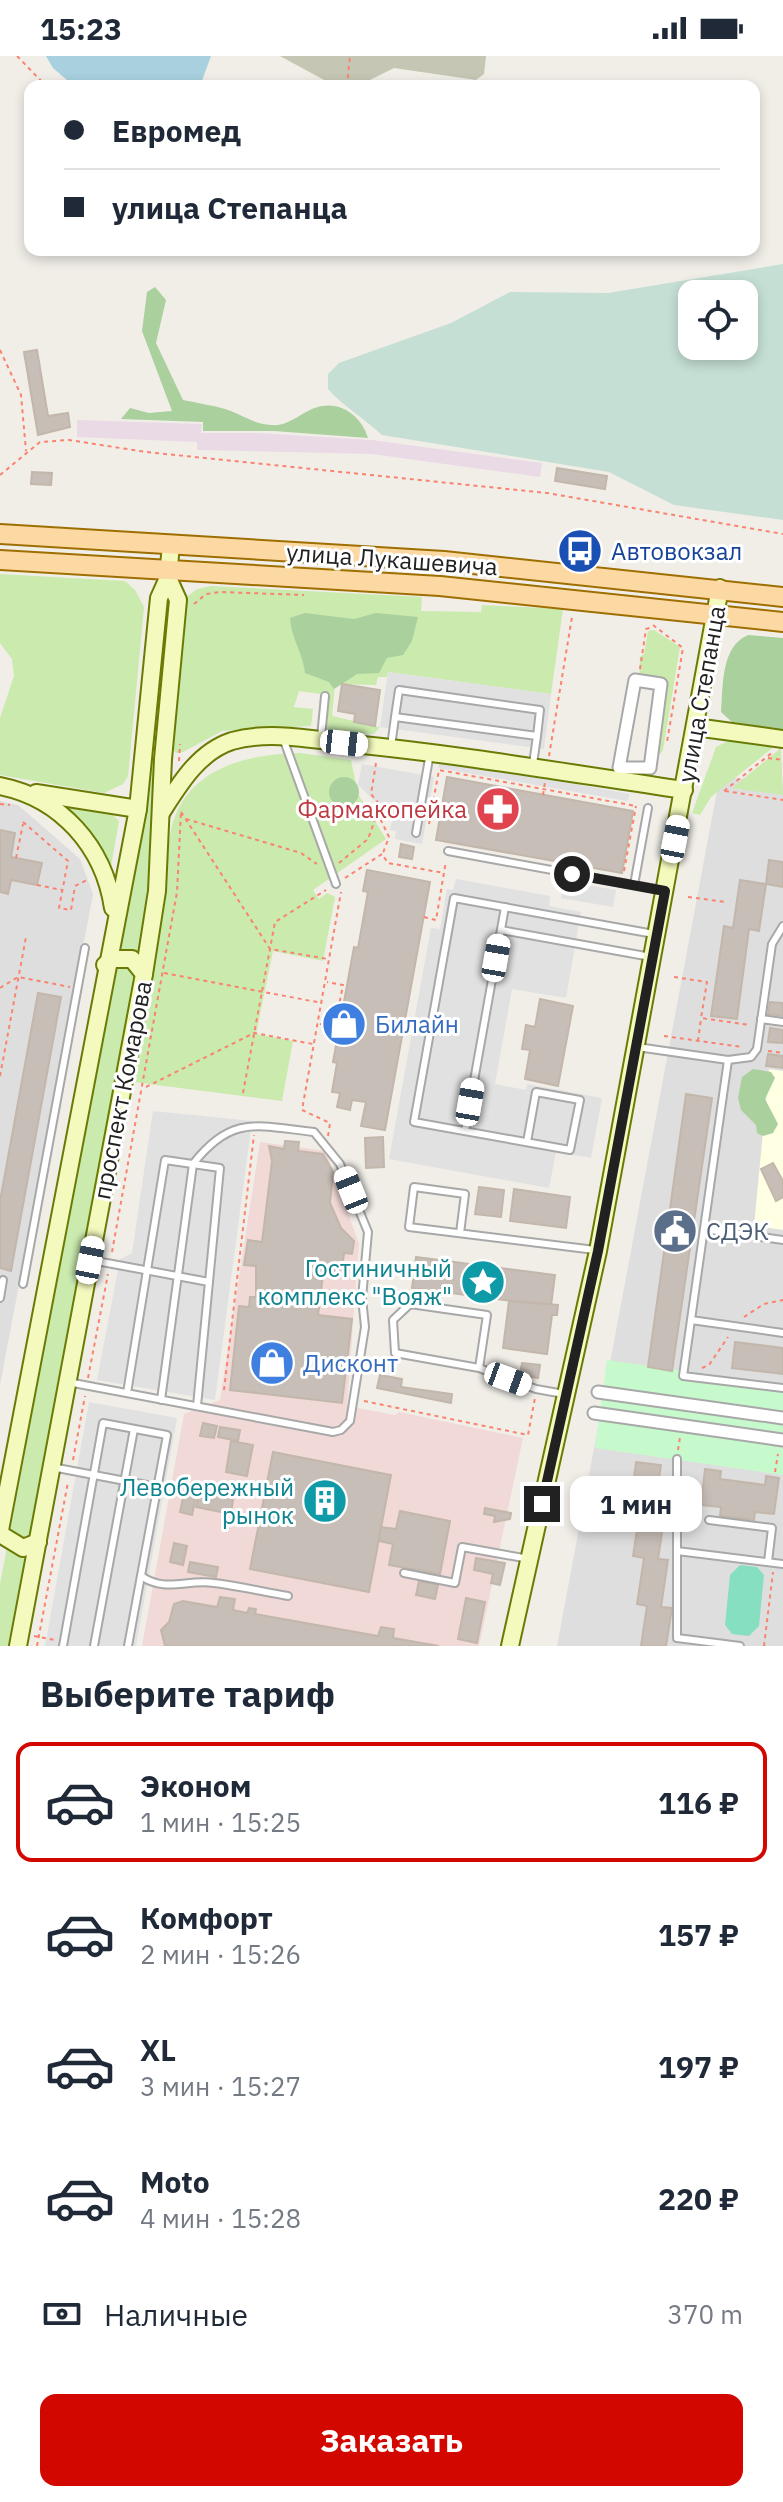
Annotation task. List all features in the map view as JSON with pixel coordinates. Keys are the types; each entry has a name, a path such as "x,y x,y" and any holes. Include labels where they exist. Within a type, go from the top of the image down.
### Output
{"main road":[{"name":"улица Лукашевича","path":"0,534 444,561 783,597"},
{"name":"проспект Комарова","path":"0,1532 105,965 138,809 159,598 168,574 171,544"},
{"name":"улица Лукашевича","path":"0,560 168,574 440,586 716,612 783,622"},
{"name":"проспект Комарова","path":"18,1646 157,891 163,759 178,600 168,574"},
{"name":"улица Степанца","path":"510,1646 598,1251 720,588"},
{"path":"695,727 779,745"},
{"path":"163,759 179,767 198,762 233,741 283,738 320,740 684,790"},
{"path":"161,814 198,762"},
{"path":"0,786 18,798 52,806 77,829 97,857 110,888 114,922"},
{"path":"18,798 138,809"},
{"path":"105,965 113,959 132,959 144,974"},
{"path":"0,1532 23,1548 38,1542"}],"street":[{"path":"635,680 661,684 650,768 619,768 635,680"},
{"path":"598,1392 783,1418"},
{"path":"594,1413 783,1440"}],"lane":[{"path":"391,748 399,690 540,710 537,736 540,769"},
{"path":"320,740 325,696"},
{"path":"395,717 537,736"},
{"path":"283,738 336,884"},
{"path":"416,833 430,753"},
{"path":"634,885 648,808"},
{"path":"448,851 665,891"},
{"path":"527,1142 536,1092 580,1100 570,1150 414,1122 454,898 657,935"},
{"path":"465,1131 505,907"},
{"path":"637,1047 728,1060 743,1060 757,1049 772,944 783,926"},
{"path":"501,930 653,957"},
{"path":"23,1284 85,948"},
{"path":"761,1019 783,1022"},
{"path":"728,1060 683,1376 783,1388"},
{"path":"68,1382 161,1400 333,1432 341,1430 350,1421 365,1327 362,1298 368,1232 340,1164 327,1144 314,1132 244,1125 210,1143 193,1164 161,1400"},
{"path":"127,1393 165,1160 220,1168 197,1406"},
{"path":"460,1233 465,1194 414,1187 409,1227 598,1251"},
{"path":"704,1229 783,1240"},
{"path":"90,1260 209,1282"},
{"path":"0,1298 3,1280"},
{"path":"479,1368 487,1315 410,1304 393,1320 395,1353 479,1368 536,1389 568,1394"},
{"path":"691,1320 783,1333"},
{"path":"63,1646 103,1423 167,1435 128,1646"},
{"path":"94,1646 134,1429"},
{"path":"677,1459 677,1638 740,1646"},
{"path":"52,1467 157,1487"},
{"path":"709,1520 772,1528 771,1562"},
{"path":"404,1573 455,1583 462,1547 529,1559"},
{"path":"677,1551 783,1564"},
{"path":"141,1576 154,1585 172,1587 211,1582 288,1596"}],"path":[{"path":"17,56 40,80"},
{"path":"348,80 350,56"},
{"path":"0,350 21,395 26,451"},
{"path":"0,475 40,442 69,440 134,451 547,493 783,534"},
{"path":"189,609 206,594 220,592 313,595"},
{"path":"543,795 540,769 574,607"},
{"path":"654,618 653,627 683,648 665,755"},
{"path":"179,767 180,738"},
{"path":"779,745 724,791 783,800"},
{"path":"765,757 783,760"},
{"path":"186,819 301,853 329,871 368,839 380,805 371,794 376,759"},
{"path":"429,824 439,770 636,806 623,876"},
{"path":"0,804 18,798"},
{"path":"37,1646 144,1088 177,892 184,801"},
{"path":"181,811 270,949 330,960"},
{"path":"243,1093 275,922 387,851 389,837 376,811"},
{"path":"16,858 23,822 68,861 59,908 71,910 75,886 91,878 95,890"},
{"path":"424,917 436,920 448,851"},
{"path":"382,854 388,863 444,873"},
{"path":"37,885 62,890"},
{"path":"327,1144 330,1123 302,1110 342,894"},
{"path":"688,897 726,902"},
{"path":"0,1076 26,937"},
{"path":"163,973 322,1003"},
{"path":"0,988 18,977 78,989"},
{"path":"674,977 707,982 698,1041"},
{"path":"318,1023 335,1026 338,1013 343,985 326,982"},
{"path":"701,1018 754,1026"},
{"path":"144,1088 254,1033 314,1044"},
{"path":"664,1036 783,1053"},
{"path":"224,1390 254,1135"},
{"path":"355,1399 528,1435 535,1397"},
{"path":"677,1459 682,1426"},
{"path":"764,1646 771,1562"}],"shaded area":[{"path":"280,56 486,56 484,74 476,80 394,68 370,80 324,80"},
{"path":"783,264 783,520 674,505 609,472 382,435 328,389 328,374 339,363 451,323 510,292 608,293 678,281 678,360 758,360 758,280 686,280"},
{"path":"77,420 202,424 201,433 372,440 542,463 540,477 372,454 197,450 197,442 77,437"},
{"path":"388,672 551,694 544,749 380,727"},
{"path":"440,760 630,794 627,801 438,768"},
{"path":"362,764 434,777 422,844 395,839 396,831 390,830 392,821 387,813 358,785"},
{"path":"720,775 783,785 783,1646 557,1646"},
{"path":"0,801 18,805 80,859 93,894 0,1385"},
{"path":"456,879 550,896 549,906 581,912 566,998 512,989 495,1084 526,1090 527,1084 602,1098 591,1158 556,1152 549,1188 389,1159 431,928 440,929 447,889 453,890"},
{"path":"564,881 616,890 613,907 561,898"},
{"path":"769,1069 783,1071 783,1230 754,1226"},
{"path":"153,1111 252,1121 215,1400 97,1380 120,1259 132,1253"},
{"name":"Левобережный рынок","path":"260,1142 326,1151 359,1244 347,1406 395,1415 399,1412 523,1438 479,1646 142,1646 184,1414 220,1400"},
{"path":"89,1402 177,1418 136,1646 45,1646"}],"green space":[{"path":"155,287 166,300 156,343 183,400 225,409 271,425 285,423 315,408 330,405 345,409 357,418 368,438 274,431 203,431 203,422 121,419 130,408 149,413 172,411 142,331 147,292"},
{"path":"0,574 125,581 135,590 144,607 128,776 123,784 104,793 0,775 0,718 14,676 12,659 0,643"},
{"path":"211,586 422,597 421,611 481,612 482,605 563,609 551,694 388,672 387,677 378,677 376,685 335,684 332,716 380,727 374,734 326,731 328,695 299,691 294,707 313,709 311,726 222,731 176,753 172,748 182,601 197,589"},
{"path":"167,594 149,889 136,979 11,1646 0,1646 0,1584 146,801"},
{"path":"305,613 354,619 376,613 418,617 412,641 403,655 387,658 379,673 357,674 334,689 329,682 305,673 290,618"},
{"path":"654,630 680,647 663,750 655,761 660,684 639,680 640,657 644,654 648,631"},
{"path":"748,635 783,638 783,730 732,722 721,712 728,657 739,640"},
{"path":"728,741 775,746 711,797 700,815 692,813 716,747"},
{"path":"781,748 783,795 732,788 737,784"},
{"path":"300,753 351,760 358,794 386,839 313,890 319,899 327,893 335,897 323,961 273,951 256,1034 293,1041 282,1101 133,1082 163,904 168,845 176,813 187,795 218,770 258,757"},
{"path":"344,777 354,782 359,792 354,802 344,807 334,802 329,792 334,782"},
{"path":"66,802 110,812 119,821 109,878 83,826 62,805"},
{"path":"753,1069 771,1072 775,1078 765,1099 778,1124 773,1133 763,1136 757,1133 756,1125 741,1110 738,1098 742,1077"},
{"path":"607,1360 783,1385 783,1475 595,1448"},
{"path":"740,1565 757,1567 764,1575 759,1626 749,1636 732,1634 725,1625 730,1575"}],"water":[{"path":"46,56 211,56 202,80 67,80 53,68"}],"building":[{"path":"37,350 48,416 68,413 70,427 38,435 24,352"},
{"path":"557,468 607,476 605,489 555,481"},
{"path":"32,472 52,473 51,485 31,484"},
{"path":"342,684 380,690 375,726 354,722 355,714 338,711"},
{"path":"447,777 633,811 622,873 436,840"},
{"path":"0,830 15,833 11,857 42,863 37,885 11,880 8,894 0,892"},
{"path":"401,844 414,847 412,859 399,857"},
{"path":"769,860 783,862 783,887 766,884"},
{"path":"367,870 430,882 385,1130 361,1126 366,1102 352,1100 350,1110 337,1107 340,1093 332,1092 337,1063 333,1062 354,947 358,948 368,892 363,891"},
{"path":"740,880 766,884 759,931 749,929 737,1019 711,1016 724,926 733,928"},
{"path":"38,993 61,997 11,1271 0,1268 0,1201"},
{"path":"540,999 573,1006 558,1086 525,1079 530,1050 522,1049 526,1025 535,1027"},
{"path":"770,1002 783,1003 783,1016 768,1014"},
{"path":"770,1028 783,1030 783,1043 768,1042"},
{"path":"768,1054 783,1056 783,1068 766,1066"},
{"path":"686,1094 712,1098 672,1371 648,1367"},
{"path":"383,1137 384,1167 366,1168 365,1138"},
{"path":"285,1141 299,1142 298,1151 323,1154 333,1172 330,1203 341,1228 354,1241 352,1254 344,1253 341,1277 323,1275 318,1315 352,1319 342,1403 230,1390 239,1306 249,1307 250,1297 256,1297 256,1266 244,1265 248,1240 262,1242 272,1161 269,1146 284,1149"},
{"path":"773,1163 783,1181 783,1197 776,1201 761,1169"},
{"path":"479,1187 504,1190 501,1217 475,1214"},
{"path":"514,1189 570,1197 566,1228 510,1221"},
{"path":"416,1257 555,1275 551,1306 412,1288"},
{"path":"509,1301 558,1305 557,1315 552,1315 547,1354 503,1348"},
{"path":"735,1342 783,1348 783,1374 732,1368"},
{"path":"522,1363 540,1365 538,1378 520,1375"},
{"path":"380,1375 402,1379 401,1387 452,1394 451,1403 377,1388"},
{"path":"203,1423 217,1426 214,1438 200,1436"},
{"path":"220,1427 240,1430 238,1441 218,1437"},
{"path":"231,1441 253,1445 247,1476 226,1472"},
{"name":"Левобережный рынок","path":"273,1452 391,1475 369,1592 250,1569"},
{"path":"636,1462 661,1465 654,1512 665,1513 658,1559 668,1560 661,1607 672,1608 666,1646 641,1646 647,1606 637,1604 644,1558 633,1556 640,1510 630,1508"},
{"path":"705,1469 721,1471 720,1479 765,1485 766,1476 779,1478 774,1514 755,1512 754,1520 720,1516 721,1507 701,1505"},
{"path":"199,1492 233,1499 231,1514 196,1507"},
{"path":"184,1493 196,1495 192,1515 180,1512"},
{"path":"485,1508 511,1513 510,1519 494,1522 495,1516 484,1514"},
{"path":"400,1511 450,1521 440,1574 389,1565 393,1544 379,1541 381,1527 396,1529"},
{"path":"174,1543 187,1546 183,1565 170,1562"},
{"path":"476,1558 505,1563 500,1585 491,1583 493,1574 474,1570"},
{"path":"190,1562 218,1567 216,1577 188,1572"},
{"path":"419,1581 438,1585 435,1599 416,1595"},
{"path":"220,1597 235,1599 233,1610 247,1613 249,1608 256,1609 255,1614 378,1636 381,1627 394,1629 393,1638 439,1646 165,1646 161,1630 169,1622 174,1604 183,1601 217,1607"},
{"path":"466,1598 485,1602 477,1643 458,1639"}],"place":[{"name":"Автовокзал","path":"580,551"},
{"name":"Фармакопейка","path":"498,809"},
{"name":"Билайн","path":"344,1024"},
{"name":"СДЭК","path":"675,1231"},
{"name":"Гостиничный комплекс \"Вояж\"","path":"483,1282"},
{"name":"Дисконт","path":"272,1363"},
{"name":"Левобережный рынок","path":"325,1501"}],"route":[{"path":"542,1504 598,1251 665,891 572,874"}]}
